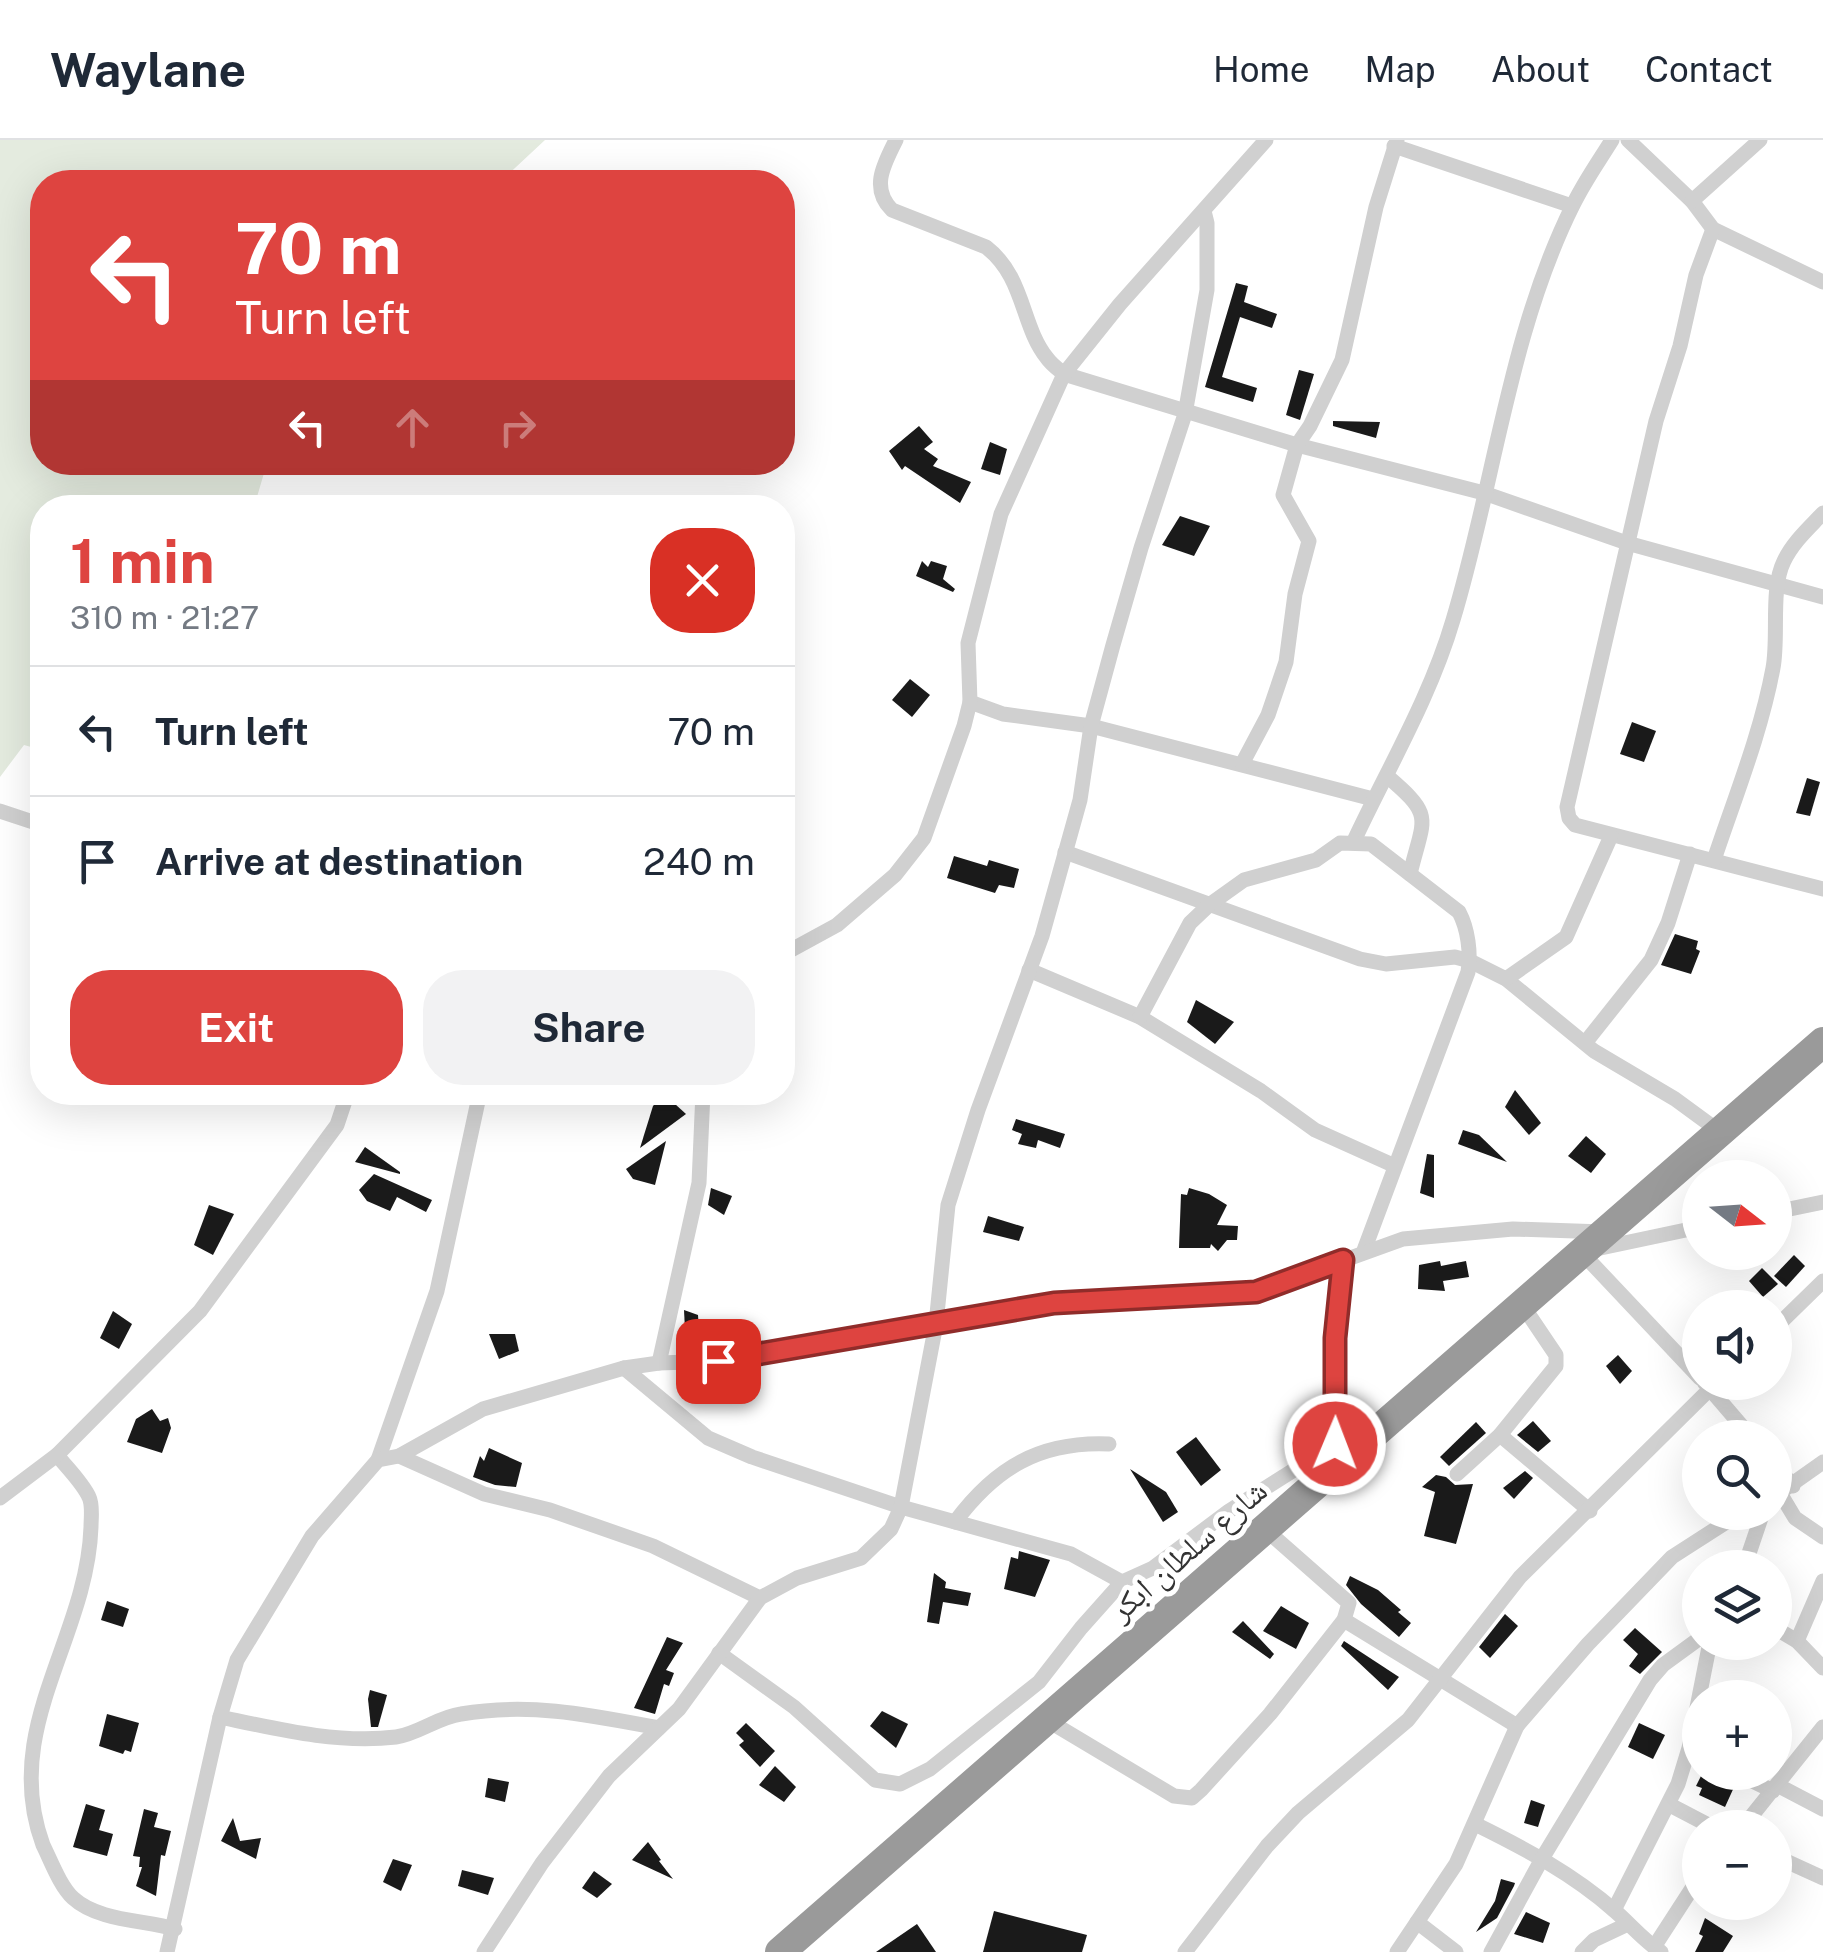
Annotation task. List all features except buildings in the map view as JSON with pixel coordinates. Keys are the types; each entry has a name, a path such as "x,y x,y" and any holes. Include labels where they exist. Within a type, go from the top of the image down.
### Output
{"highway":[{"name":"شارع سلطان ابكر","path":"780,1952 1265,1529 1335,1456 1522,1306 1823,1042"}],"street":[{"path":"896,140 882,168 879,192 884,202 892,210 986,247 998,256 1044,356 1064,374 1185,414 1484,492 1627,543 1823,597"},
{"path":"795,947 837,925 895,875 924,838 953,764 970,702 968,643 1002,514 1064,374 1120,304 1266,140"},
{"path":"1354,841 1436,671 1454,618 1514,374 1539,293 1572,206 1612,140"},
{"path":"1628,140 1692,201 1713,229 1823,282"},
{"path":"1692,201 1760,140"},
{"path":"1242,764 1268,715 1286,662 1295,594 1309,541 1283,495 1297,445 1342,360 1376,207 1396,143 1572,206"},
{"path":"484,1952 542,1863 609,1776 678,1709 760,1598 796,1578 861,1558 891,1529 901,1507 936,1324 948,1206 978,1110 1030,970 1080,800 1091,726 1140,548 1185,414 1207,290 1204,211"},
{"path":"1713,229 1696,275 1627,543 1567,807 1575,825 1823,889"},
{"path":"1714,860 1750,755 1772,672 1778,625 1777,583 1783,562 1823,513"},
{"path":"970,702 1003,714 1091,726 1373,800"},
{"path":"1388,776 1418,802 1422,813 1410,874"},
{"path":"0,811 30,821"},
{"path":"1506,980 1566,937 1611,836"},
{"path":"1140,1018 1190,922 1209,905 1244,880 1316,860 1340,843 1370,844 1459,912 1465,924 1470,961 1464,983 1363,1253"},
{"path":"1065,852 1360,959 1386,964 1455,956 1470,961 1506,980 1585,1043 1720,1132"},
{"path":"1585,1043 1652,960 1690,854"},
{"path":"1030,970 1140,1018 1261,1091 1315,1130 1396,1166"},
{"path":"0,1498 57,1455 200,1311 337,1126 344,1105"},
{"path":"167,1952 220,1717 237,1660 312,1536 378,1460 438,1291 477,1105"},
{"path":"659,1362 700,1183 703,1105"},
{"path":"1792,1208 1823,1202"},
{"path":"378,1460 399,1456 483,1409 624,1368 659,1362 718,1361 1054,1303 1256,1292 1402,1238 1513,1230 1592,1246 1682,1231"},
{"path":"1592,1246 1682,1352"},
{"path":"719,1653 794,1707 876,1780 900,1784 930,1769 1039,1682 1122,1582 1153,1568 1229,1511 1335,1456 1335,1338 1343,1260"},
{"path":"1792,1311 1823,1281"},
{"path":"1457,1474 1500,1435 1558,1361 1522,1306"},
{"path":"624,1368 708,1438 901,1507 1071,1554 1122,1582"},
{"path":"1186,1952 1246,1872 1298,1813 1408,1720 1520,1578 1590,1511 1692,1400"},
{"path":"1722,1400 1738,1420"},
{"path":"1500,1435 1590,1511"},
{"path":"955,1522 974,1496 1026,1456 1088,1443 1108,1444"},
{"path":"57,1455 92,1500 90,1554 36,1712 28,1760 30,1814 73,1898 101,1914 175,1930"},
{"path":"399,1456 484,1494 550,1510 653,1546 760,1598"},
{"path":"1792,1485 1823,1462"},
{"path":"1792,1512 1795,1518 1823,1536"},
{"path":"1047,1720 1159,1788 1192,1798 1270,1714 1344,1620 1349,1603 1265,1529"},
{"path":"1398,1952 1456,1864 1517,1726 1588,1644 1672,1557 1714,1530"},
{"path":"1797,1641 1823,1581"},
{"path":"1344,1620 1517,1726"},
{"path":"1792,1638 1823,1668"},
{"path":"1491,1952 1542,1857 1650,1680 1682,1651"},
{"path":"220,1717 343,1738 398,1737 456,1714 483,1711 560,1709 659,1728"},
{"path":"1792,1766 1823,1727"},
{"path":"1614,1910 1682,1779"},
{"path":"1757,1810 1773,1790"},
{"path":"1780,1790 1823,1809"},
{"path":"1670,1805 1682,1811"},
{"path":"1475,1824 1542,1857 1614,1910 1648,1948 1682,1901"},
{"path":"1792,1864 1823,1878"},
{"path":"1417,1922 1456,1952"},
{"path":"1582,1952 1594,1940 1628,1924"}],"shaded area":[{"path":"0,140 545,140 513,170 30,170 30,475 263,475 258,495 30,495 30,747 24,745 0,777"}],"route":[{"path":"718,1361 1054,1303 1256,1292 1343,1260 1335,1338 1335,1444"}]}
